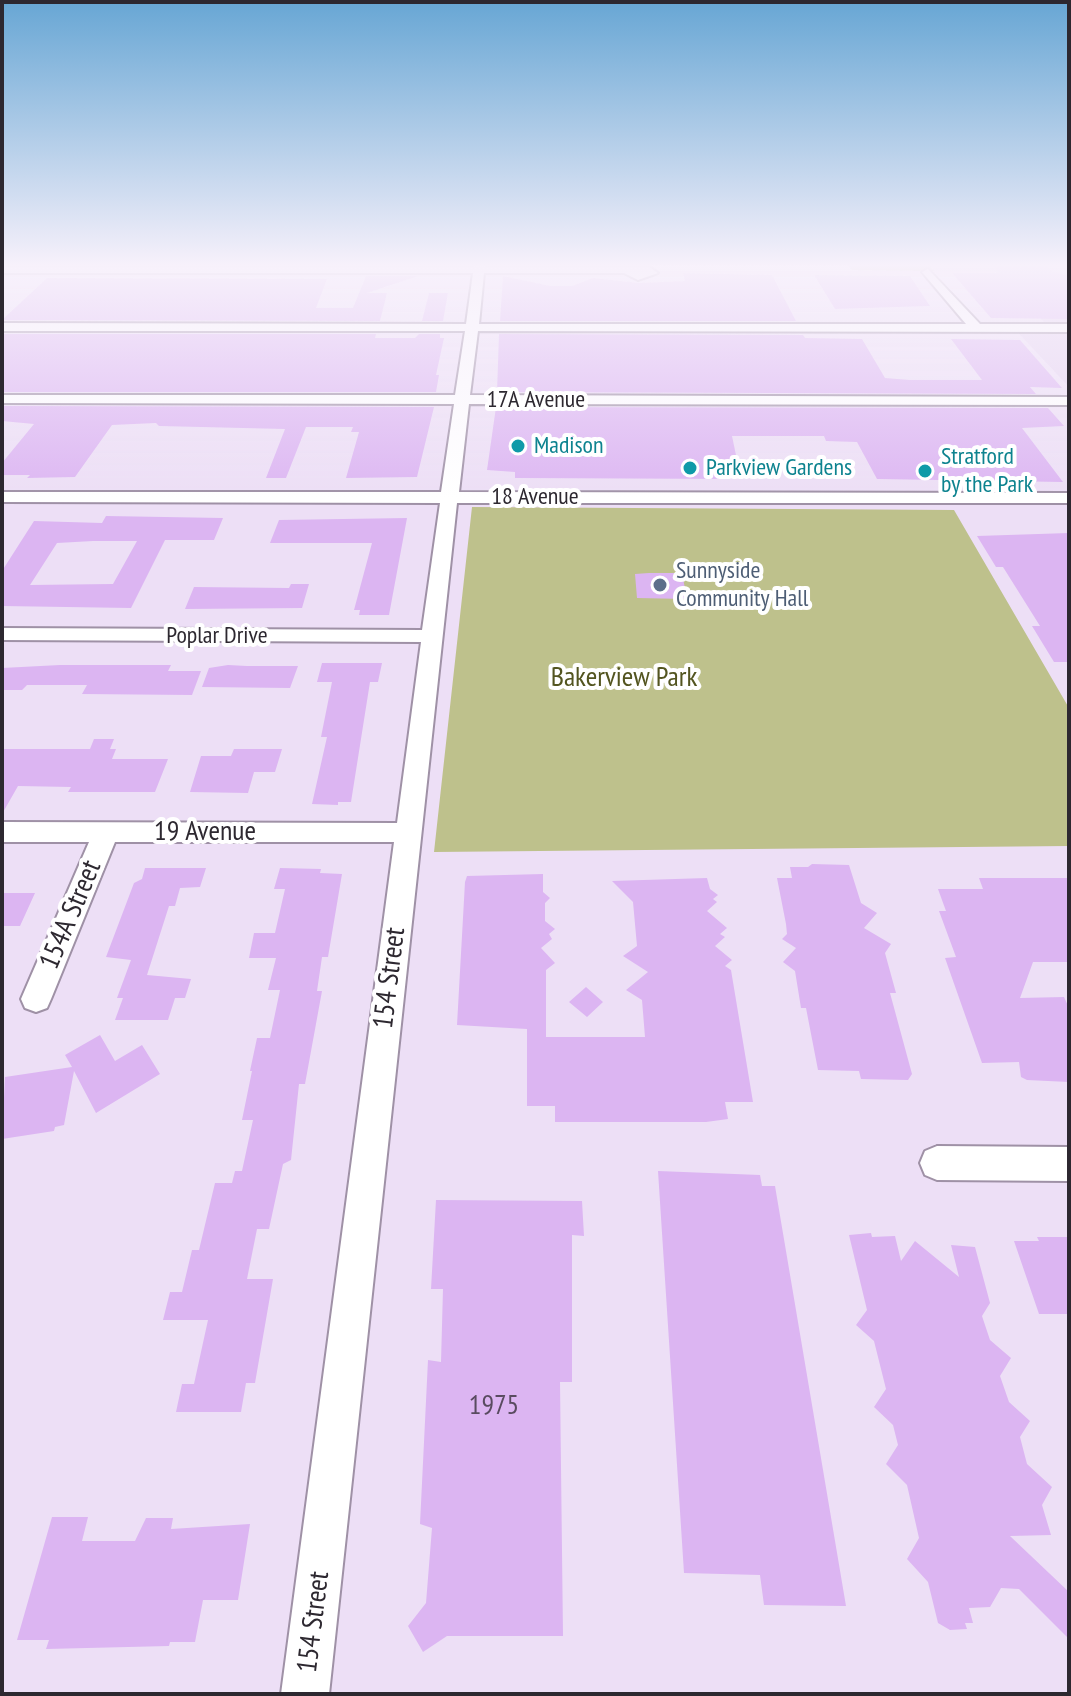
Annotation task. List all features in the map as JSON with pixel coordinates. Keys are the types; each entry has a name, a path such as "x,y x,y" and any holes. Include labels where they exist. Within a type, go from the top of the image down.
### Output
{"street":[{"name":"154 Street","path":"305,1694 469,342"},
{"name":"17A Avenue","path":"2,399 1069,401"},
{"name":"18 Avenue","path":"2,497 1069,498"},
{"name":"Poplar Drive","path":"2,634 432,636"},
{"name":"19 Avenue","path":"2,832 407,833"},
{"name":"154A Street","path":"36,999 106,832"},
{"path":"937,1163 1069,1164"}],"shaded area":[{"path":"1027,342 1069,342 1069,387"}],"green space":[{"name":"Bakerview Park","path":"472,507 954,510 1069,708 1069,846 434,852"}],"building":[{"path":"2,342 443,342 436,392 2,392"},
{"path":"499,342 864,342 885,378 982,380 953,342 1022,342 1062,388 1030,387 1036,394 497,392"},
{"path":"2,406 434,407 417,477 346,478 359,432 351,432 353,427 306,427 286,478 266,478 285,429 159,426 156,423 112,425 75,477 27,478 30,475 2,475 2,463 34,424 2,421"},
{"path":"496,407 1048,408 1064,426 1022,428 1063,482 877,479 857,442 826,441 824,436 732,436 741,479 515,478 515,472 487,470"},
{"path":"106,516 223,518 214,540 165,540 131,608 2,606 2,571 34,521 102,523","holes":["137,541 113,584 30,585 57,543"]},
{"path":"407,518 389,615 359,615 360,610 354,610 372,543 270,543 279,520"},
{"path":"1069,533 1069,662 1054,662 1032,626 1040,626 1003,567 996,567 977,536"},
{"name":"Sunnyside Community Hall","path":"682,573 687,599 637,598 635,574"},
{"path":"291,584 309,584 302,608 185,609 194,587 289,588"},
{"path":"322,663 382,663 378,682 370,682 351,802 338,802 338,805 312,804 327,737 321,737 332,682 317,682"},
{"path":"171,665 168,671 201,671 192,695 82,694 87,685 27,685 22,690 2,690 2,668"},
{"path":"228,665 298,666 290,688 202,687 209,668"},
{"path":"94,739 114,739 110,749 116,749 112,759 168,759 155,792 68,792 71,787 18,786 2,814 2,749 90,749"},
{"path":"234,749 282,749 275,772 254,772 248,793 190,792 201,756 231,756"},
{"path":"812,864 849,865 861,903 877,913 864,928 891,944 885,953 896,993 890,993 912,1074 908,1080 861,1079 859,1071 818,1070 806,1008 801,1008 795,971 783,962 796,948 782,939 787,934 777,878 792,878 790,867 808,867"},
{"path":"145,868 206,868 200,887 180,888 175,906 169,906 147,975 191,979 185,998 175,998 168,1020 115,1020 123,998 117,998 131,960 106,957 134,883 142,879"},
{"path":"280,868 321,869 320,873 342,874 328,957 322,957 317,991 322,991 305,1084 299,1084 291,1160 283,1164 269,1229 257,1229 247,1279 273,1279 255,1383 246,1383 241,1412 176,1412 182,1384 194,1384 208,1320 163,1320 170,1292 182,1292 192,1250 199,1250 215,1183 232,1183 235,1171 242,1171 253,1120 242,1120 250,1071 257,1038 270,1038 280,990 268,990 276,958 249,958 254,933 275,933 285,889 274,889"},
{"path":"543,874 543,892 550,898 545,903 545,921 555,929 549,934 552,939 541,948 555,963 546,970 546,1037 645,1037 642,1000 626,990 648,972 623,956 637,946 633,902 612,881 707,878 710,889 718,895 713,899 717,902 707,911 727,928 720,934 725,937 715,946 732,960 725,966 731,970 753,1102 725,1102 728,1119 706,1122 555,1122 555,1106 527,1106 527,1029 457,1025 465,882 467,876"},
{"path":"979,878 1069,878 1069,962 1033,962 1020,998 1064,997 1069,1008 1069,1082 1027,1080 1021,1077 1019,1062 982,1063 945,958 956,957 939,911 946,911 938,889 983,889"},
{"path":"2,893 35,893 20,926 2,926"},
{"path":"586,987 603,1002 587,1017 569,1002"},
{"path":"100,1035 115,1061 142,1045 160,1074 96,1113 74,1071 64,1125 55,1127 54,1131 2,1139 5,1077 72,1067 65,1055"},
{"path":"658,1171 760,1175 762,1186 775,1186 846,1606 764,1605 760,1575 684,1573"},
{"path":"436,1200 582,1201 584,1236 572,1235 572,1382 560,1382 563,1636 447,1636 423,1652 408,1626 426,1603 432,1528 420,1524 428,1360 441,1362 443,1289 431,1289"},
{"path":"871,1233 872,1237 895,1236 901,1261 915,1241 959,1277 951,1245 975,1247 990,1303 982,1316 990,1340 1011,1358 1000,1376 1009,1402 1030,1421 1020,1437 1027,1464 1052,1487 1042,1505 1051,1535 1010,1536 1069,1592 1069,1639 1019,1589 1001,1588 990,1607 969,1608 973,1623 965,1623 967,1629 950,1630 938,1623 928,1582 907,1559 919,1538 907,1485 886,1464 898,1445 893,1425 874,1407 886,1389 874,1341 856,1325 867,1310 849,1235"},
{"path":"1037,1237 1069,1237 1069,1314 1039,1314 1014,1241 1039,1241"},
{"path":"52,1517 88,1517 82,1541 135,1541 146,1518 173,1518 171,1529 250,1524 238,1600 203,1600 195,1642 170,1642 169,1646 46,1649 49,1640 17,1640"}],"place":[{"name":"Madison","path":"518,446"},
{"name":"Parkview Gardens","path":"690,468"},
{"name":"Stratford by the Park","path":"925,471"},
{"name":"Sunnyside Community Hall","path":"660,585"}]}
